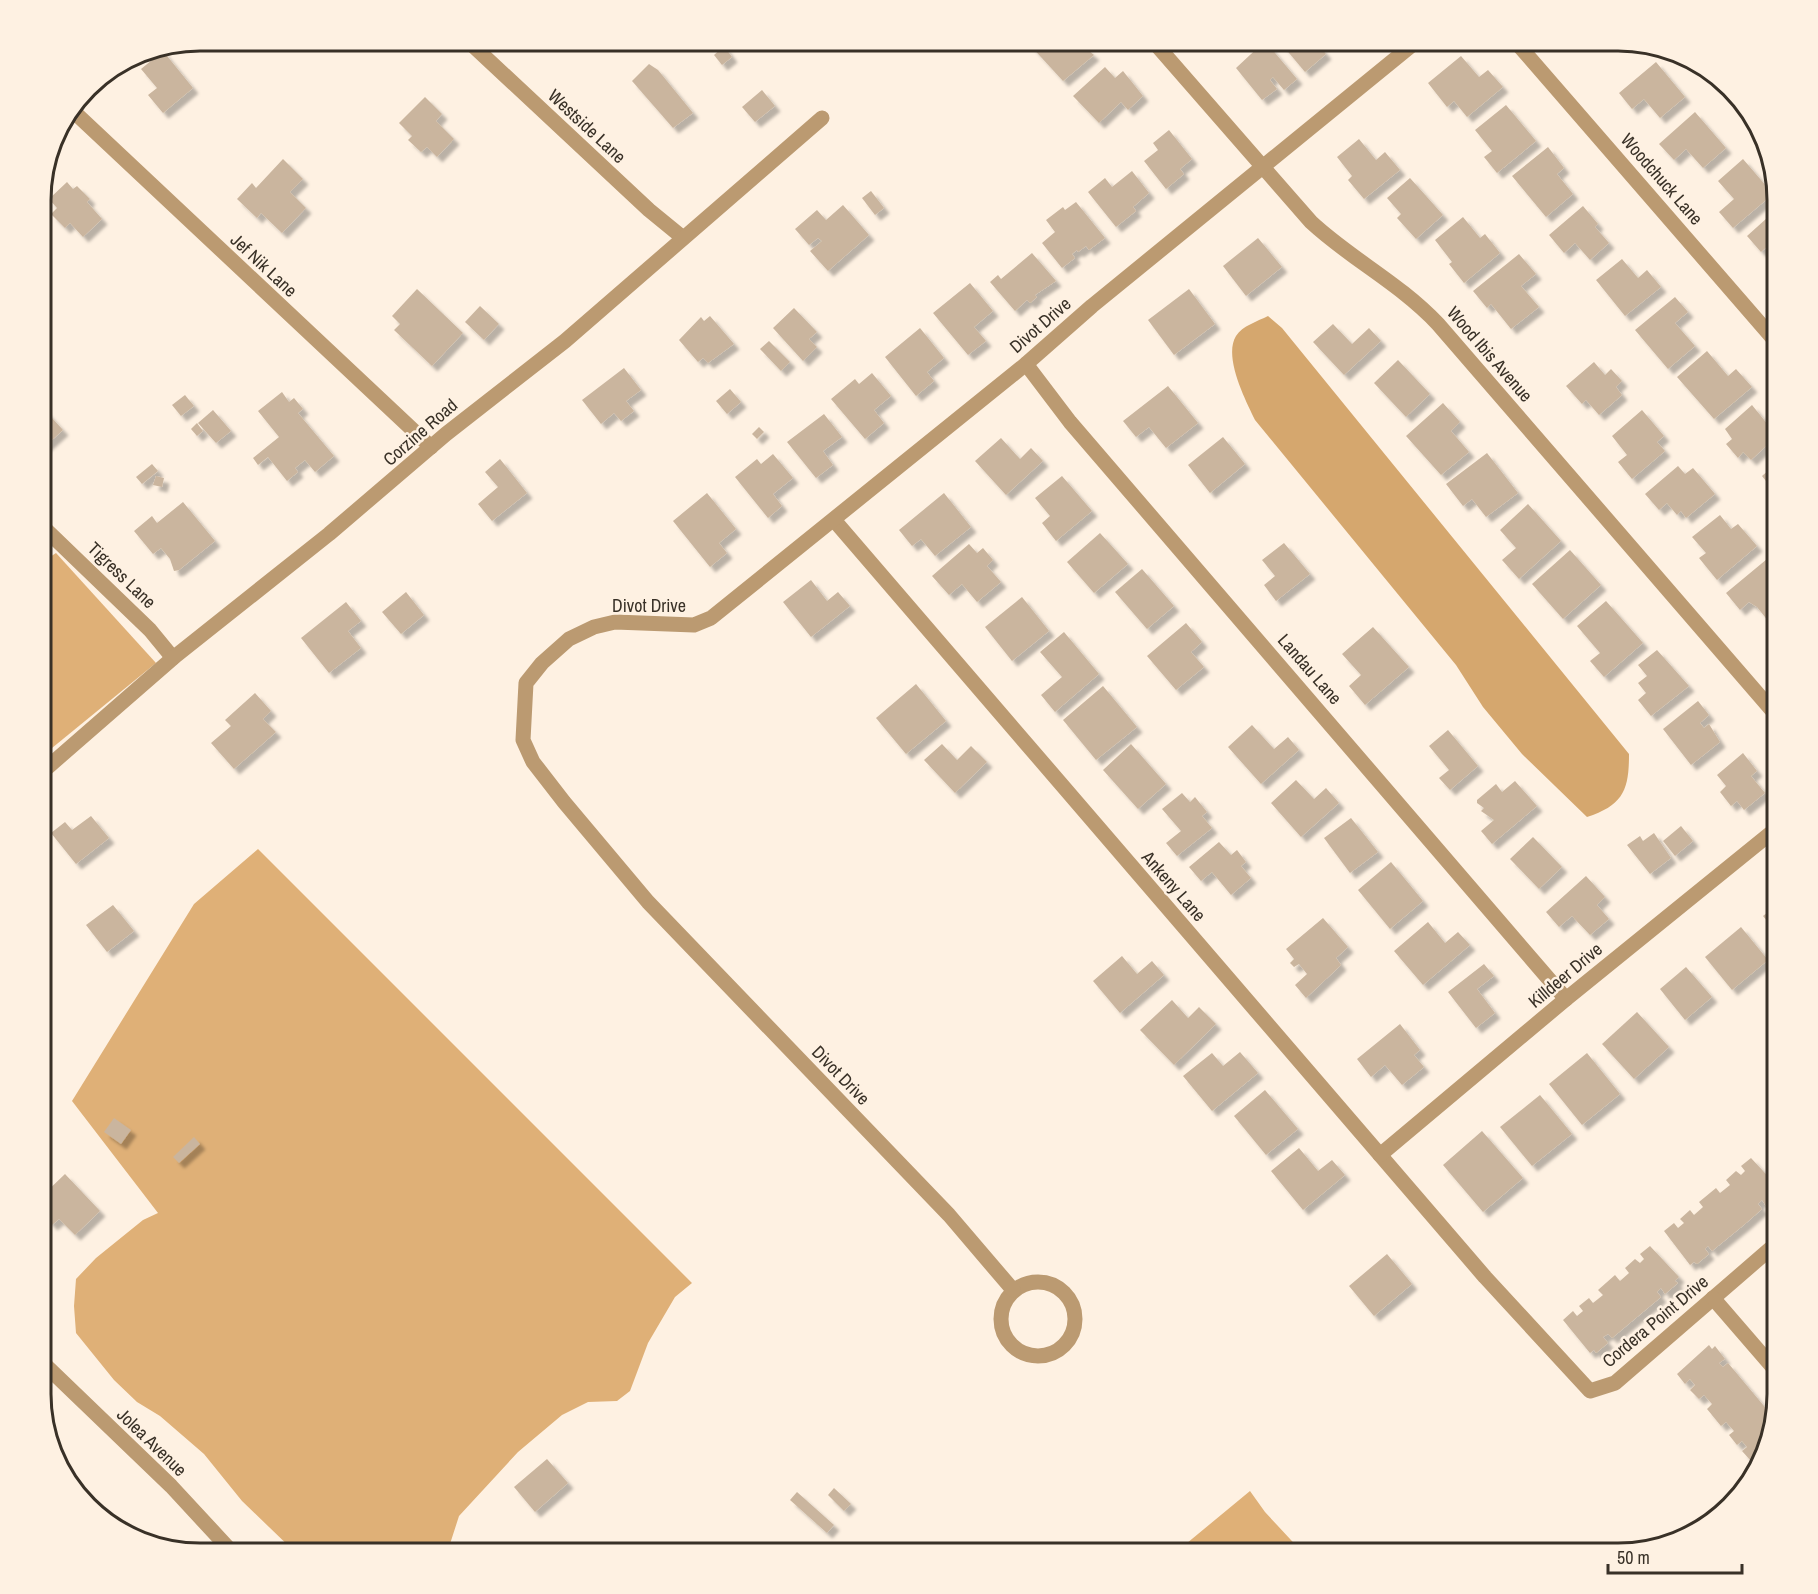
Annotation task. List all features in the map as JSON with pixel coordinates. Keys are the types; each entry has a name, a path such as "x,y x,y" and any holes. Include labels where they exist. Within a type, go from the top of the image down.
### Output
{"street":[{"name":"Westside Lane","path":"480,51 649,210 682,237"},
{"name":"Wood Ibis Avenue","path":"1163,51 1329,238 1390,280 1438,324 1767,704"},
{"name":"Divot Drive","path":"1012,1290 949,1215 648,902 557,794 533,762 523,740 526,683 542,663 569,639 594,627 615,622 694,625 711,618 1026,364 1092,306 1404,51"},
{"name":"Woodchuck Lane","path":"1525,51 1767,330"},
{"name":"Jef Nik Lane","path":"78,115 431,447"},
{"name":"Corzine Road","path":"51,764 173,658 329,534 431,447 565,341 682,237 822,118"},
{"name":"Landau Lane","path":"1026,364 1070,422 1566,999"},
{"name":"Ankeny Lane","path":"834,520 1485,1277"},
{"name":"Tigress Lane","path":"51,535 150,630 173,658"},
{"name":"Killdeer Drive","path":"1380,1155 1566,999 1767,836"},
{"name":"Cordera Point Drive","path":"1485,1277 1590,1391 1615,1383 1767,1252"},
{"path":"1036,1282 1049,1284 1067,1297 1073,1309 1075,1322 1072,1334 1065,1345 1053,1354 1040,1357 1016,1350 1000,1329 1003,1304 1012,1290 1036,1282"},
{"path":"1713,1298 1767,1360"},
{"name":"Jolea Avenue","path":"51,1371 171,1486 223,1543"}],"shaded area":[{"path":"1268,316 1282,328 1629,754 1628,777 1622,794 1609,807 1587,817 1522,754 1483,707 1456,665 1255,420 1237,379 1232,355 1233,345 1242,329"},
{"path":"56,553 156,663 51,749 51,556"},
{"path":"258,849 692,1283 675,1297 648,1343 630,1391 617,1401 588,1402 562,1415 518,1452 459,1516 450,1543 286,1543 242,1501 204,1454 160,1416 137,1402 114,1380 76,1333 74,1306 76,1279 96,1258 143,1220 158,1213 72,1101 194,904"},
{"path":"1250,1491 1265,1512 1294,1543 1187,1543"}],"building":[{"path":"718,51 728,51 732,57 722,65 714,55"},
{"path":"1035,51 1089,51 1094,55 1063,81"},
{"path":"1254,51 1273,51 1297,79 1284,90 1273,77 1270,80 1277,89 1262,100 1236,68"},
{"path":"1287,51 1323,51 1326,54 1305,72"},
{"path":"166,55 193,88 163,113 148,95 157,88 141,69 154,59"},
{"path":"1461,56 1479,77 1488,70 1503,87 1467,117 1454,101 1447,107 1428,83"},
{"path":"1656,62 1685,97 1660,118 1644,99 1632,109 1619,93"},
{"path":"649,64 658,70 693,113 673,128 632,81"},
{"path":"1105,67 1115,78 1123,71 1143,96 1128,110 1121,102 1099,123 1073,96"},
{"path":"762,90 775,106 755,122 742,107"},
{"path":"425,97 442,114 436,121 454,139 437,157 427,147 421,152 408,140 412,136 399,123"},
{"path":"1506,105 1536,141 1497,173 1484,157 1492,151 1475,130"},
{"path":"1695,112 1726,148 1703,168 1686,149 1674,160 1659,144"},
{"path":"1169,130 1192,159 1180,169 1184,174 1166,189 1144,161 1158,150 1153,143"},
{"path":"1359,139 1376,160 1385,152 1400,170 1364,199 1348,180 1352,176 1337,157"},
{"path":"1548,147 1564,168 1557,174 1573,194 1546,217 1512,176"},
{"path":"283,159 303,179 290,192 306,208 282,233 261,213 257,218 237,199 252,183 256,188"},
{"path":"1743,159 1766,186 1767,199 1733,228 1719,212 1734,199 1718,181"},
{"path":"1132,171 1149,193 1133,207 1136,211 1116,227 1088,192 1105,178 1112,187"},
{"path":"1410,178 1443,215 1416,239 1397,218 1401,214 1387,198"},
{"path":"67,182 73,189 77,186 90,199 87,202 102,219 83,237 70,223 65,228 51,214 57,208 51,201 51,197"},
{"path":"871,191 884,208 875,215 862,198"},
{"path":"1076,202 1105,238 1089,250 1086,246 1078,252 1077,250 1072,254 1075,258 1062,268 1042,243 1055,232 1046,220 1063,207 1065,210"},
{"path":"843,205 869,235 828,271 810,251 822,241 818,238 809,245 795,229 817,210 826,220"},
{"path":"1583,206 1598,224 1595,227 1609,243 1590,260 1575,243 1564,253 1549,235"},
{"path":"1463,217 1480,238 1485,234 1500,253 1464,283 1449,264 1452,262 1435,240"},
{"path":"1767,218 1767,247 1761,252 1747,236"},
{"path":"1258,238 1282,267 1246,296 1223,266"},
{"path":"1032,253 1056,281 1035,295 1037,297 1030,303 1027,300 1015,311 990,282 998,275 1001,279"},
{"path":"1519,254 1536,274 1521,286 1539,307 1511,329 1491,304 1487,308 1473,291"},
{"path":"1622,259 1638,278 1647,270 1661,287 1625,316 1596,280"},
{"path":"970,283 993,311 974,327 986,341 968,355 933,313"},
{"path":"417,289 463,333 432,366 394,330 400,324 392,316"},
{"path":"1189,289 1215,324 1174,355 1148,320"},
{"path":"1675,297 1688,312 1675,323 1695,346 1668,369 1635,330"},
{"path":"480,306 499,324 484,340 465,322"},
{"path":"794,308 817,332 809,339 817,347 803,361 773,328"},
{"path":"710,316 734,344 708,363 703,358 698,362 679,340 701,317 704,321"},
{"path":"1333,324 1352,344 1369,328 1381,341 1344,375 1313,342"},
{"path":"920,328 944,358 927,372 934,381 916,396 885,357"},
{"path":"769,341 790,362 781,371 760,349"},
{"path":"1707,351 1728,376 1736,369 1752,387 1714,419 1677,377"},
{"path":"1398,360 1430,394 1406,417 1374,383"},
{"path":"1594,362 1605,375 1611,369 1622,381 1616,387 1622,395 1599,415 1586,400 1582,404 1566,386"},
{"path":"624,368 641,390 626,401 634,411 621,421 614,413 601,424 582,400"},
{"path":"872,373 891,396 874,410 884,423 865,439 831,399 855,379 859,384"},
{"path":"1168,386 1198,423 1166,448 1149,427 1136,437 1123,421"},
{"path":"730,389 741,402 727,414 716,401"},
{"path":"282,392 289,402 294,398 303,409 298,413 334,456 315,472 305,460 295,468 298,472 287,481 268,457 258,465 253,458 279,437 258,411"},
{"path":"185,395 194,406 181,416 172,405"},
{"path":"1443,403 1460,422 1451,431 1469,452 1441,475 1406,436"},
{"path":"1752,405 1767,424 1767,445 1751,460 1743,452 1738,458 1726,444 1732,439 1725,429"},
{"path":"213,410 231,431 216,443 198,423"},
{"path":"1642,410 1664,436 1657,442 1665,451 1632,479 1618,462 1627,455 1612,436"},
{"path":"824,414 842,437 823,451 833,465 816,478 787,442"},
{"path":"51,417 63,430 51,441"},
{"path":"197,423 203,431 197,436 191,429"},
{"path":"759,427 764,432 757,439 752,434"},
{"path":"1223,437 1245,464 1210,493 1188,465"},
{"path":"1001,438 1020,459 1031,448 1043,461 1006,495 975,461"},
{"path":"1487,453 1518,493 1486,517 1472,499 1463,506 1446,484"},
{"path":"773,454 793,478 773,494 782,506 768,518 735,477 757,459 761,464"},
{"path":"500,459 527,493 492,521 478,504 498,487 485,472"},
{"path":"152,464 158,471 142,484 136,477"},
{"path":"1678,466 1685,474 1693,468 1715,494 1686,518 1681,511 1677,515 1667,503 1659,510 1645,494"},
{"path":"1767,472 1767,482 1762,476"},
{"path":"156,476 164,478 162,487 153,485"},
{"path":"1062,476 1092,511 1056,541 1042,523 1050,516 1035,498"},
{"path":"707,493 736,529 719,543 727,553 710,567 673,521"},
{"path":"944,493 971,527 935,556 921,539 912,546 899,530"},
{"path":"183,502 215,541 179,570 174,571 170,559 161,548 153,554 134,531 152,516 157,523"},
{"path":"1528,504 1561,541 1519,579 1502,560 1516,548 1500,530"},
{"path":"1720,515 1731,529 1738,524 1757,546 1717,580 1699,558 1706,553 1692,537"},
{"path":"1100,533 1128,564 1094,593 1067,562"},
{"path":"1284,543 1310,574 1276,601 1264,585 1275,576 1262,560"},
{"path":"969,544 977,553 983,548 993,560 987,566 1001,582 977,602 962,584 949,595 932,576"},
{"path":"1570,550 1601,585 1563,619 1532,584"},
{"path":"1767,559 1767,620 1757,607 1749,602 1740,610 1726,593"},
{"path":"1142,569 1174,606 1147,629 1115,592"},
{"path":"811,580 827,601 838,592 850,606 811,637 783,602"},
{"path":"406,592 424,615 401,634 382,612"},
{"path":"1022,597 1049,631 1012,661 985,627"},
{"path":"1606,601 1643,643 1604,677 1590,661 1600,653 1577,626"},
{"path":"346,602 361,621 348,631 361,648 329,673 301,638"},
{"path":"1186,623 1202,642 1191,652 1204,667 1176,690 1147,656"},
{"path":"1373,627 1409,667 1365,705 1349,686 1361,675 1342,654"},
{"path":"1064,632 1099,674 1055,712 1041,695 1062,677 1040,652"},
{"path":"1657,650 1689,686 1651,716 1638,700 1646,693 1638,683 1647,676 1638,665"},
{"path":"916,684 946,721 906,754 876,718"},
{"path":"1103,686 1137,727 1096,760 1063,720"},
{"path":"255,693 271,711 263,719 276,732 234,769 211,743 231,726 225,720"},
{"path":"1698,701 1709,715 1700,723 1704,728 1709,724 1720,742 1691,765 1663,729"},
{"path":"1252,725 1274,749 1288,737 1299,750 1261,784 1228,747"},
{"path":"1448,730 1478,766 1450,790 1439,778 1449,770 1429,746"},
{"path":"942,744 957,760 971,746 987,762 955,793 924,760"},
{"path":"1131,744 1166,784 1138,809 1103,770"},
{"path":"1743,753 1757,771 1751,776 1765,793 1744,810 1737,801 1731,806 1720,792 1726,786 1717,775"},
{"path":"1296,780 1314,799 1326,788 1339,803 1301,837 1271,803"},
{"path":"1515,781 1537,806 1492,844 1481,831 1494,820 1481,811 1484,808 1477,803 1477,800 1496,784 1502,792"},
{"path":"1182,793 1190,802 1195,797 1207,812 1202,816 1212,828 1177,856 1166,843 1181,831 1162,809"},
{"path":"91,816 109,838 76,864 51,833 65,822 72,830"},
{"path":"1351,818 1378,852 1350,873 1324,838"},
{"path":"1681,826 1693,841 1675,856 1663,841"},
{"path":"1654,833 1671,858 1650,874 1627,845 1640,836 1643,841"},
{"path":"1533,837 1562,867 1539,889 1510,859"},
{"path":"1219,842 1231,855 1237,850 1246,862 1241,866 1251,878 1231,895 1212,872 1201,881 1189,867"},
{"path":"1391,862 1423,901 1390,929 1358,890"},
{"path":"1586,876 1605,897 1597,905 1609,919 1590,935 1572,916 1559,927 1546,912"},
{"path":"113,905 134,931 107,952 86,925"},
{"path":"1323,918 1348,947 1336,958 1341,965 1306,998 1295,985 1307,974 1299,964 1294,967 1290,963 1294,959 1286,949"},
{"path":"1428,922 1445,943 1458,932 1470,945 1423,985 1394,951"},
{"path":"1741,927 1767,961 1732,990 1705,957"},
{"path":"1122,956 1137,974 1152,961 1164,975 1120,1013 1093,981"},
{"path":"1484,964 1494,976 1477,989 1495,1013 1476,1028 1448,992"},
{"path":"1686,967 1712,997 1685,1020 1660,989"},
{"path":"1172,1000 1188,1018 1199,1007 1216,1024 1174,1065 1140,1030"},
{"path":"1637,1012 1669,1047 1634,1079 1602,1044"},
{"path":"1400,1024 1420,1050 1414,1055 1424,1067 1402,1085 1385,1065 1371,1077 1357,1059"},
{"path":"1240,1052 1258,1073 1212,1111 1183,1076 1212,1053 1223,1066"},
{"path":"1587,1053 1620,1094 1582,1125 1549,1084"},
{"path":"1265,1090 1298,1129 1266,1155 1234,1116"},
{"path":"1540,1095 1572,1134 1532,1166 1500,1127"},
{"path":"114,1118 131,1130 121,1144 104,1132"},
{"path":"1482,1131 1523,1178 1483,1212 1443,1165"},
{"path":"194,1137 200,1144 179,1163 173,1157"},
{"path":"1299,1148 1318,1171 1332,1160 1345,1175 1303,1210 1271,1171"},
{"path":"1751,1158 1767,1175 1767,1205 1762,1200 1758,1204 1762,1209 1712,1251 1708,1246 1705,1249 1709,1254 1697,1264 1694,1262 1690,1265 1664,1231 1674,1223 1678,1228 1684,1223 1680,1219 1690,1210 1694,1215 1703,1207 1699,1202 1716,1188 1720,1193 1730,1185 1726,1180 1736,1171 1741,1175 1745,1171 1741,1166"},
{"path":"65,1174 100,1211 75,1235 59,1219 52,1225 51,1187"},
{"path":"1650,1246 1679,1277 1675,1281 1678,1283 1665,1294 1661,1288 1657,1292 1661,1297 1612,1338 1608,1334 1603,1337 1608,1343 1596,1353 1594,1350 1590,1353 1563,1320 1573,1311 1577,1316 1583,1311 1579,1306 1589,1298 1593,1303 1603,1295 1598,1290 1615,1275 1620,1281 1629,1273 1625,1268 1635,1259 1640,1263 1644,1259 1640,1254"},
{"path":"1387,1254 1412,1284 1374,1316 1349,1286"},
{"path":"1709,1345 1712,1349 1715,1346 1725,1359 1719,1363 1723,1367 1728,1363 1766,1409 1759,1442 1752,1460 1742,1451 1747,1447 1742,1441 1737,1445 1729,1435 1734,1431 1726,1422 1721,1426 1707,1409 1712,1404 1704,1395 1699,1399 1690,1390 1695,1385 1690,1379 1685,1384 1677,1374"},
{"path":"547,1459 568,1483 535,1512 514,1487"},
{"path":"834,1488 851,1504 844,1511 828,1495"},
{"path":"797,1492 834,1525 827,1533 790,1500"}]}
